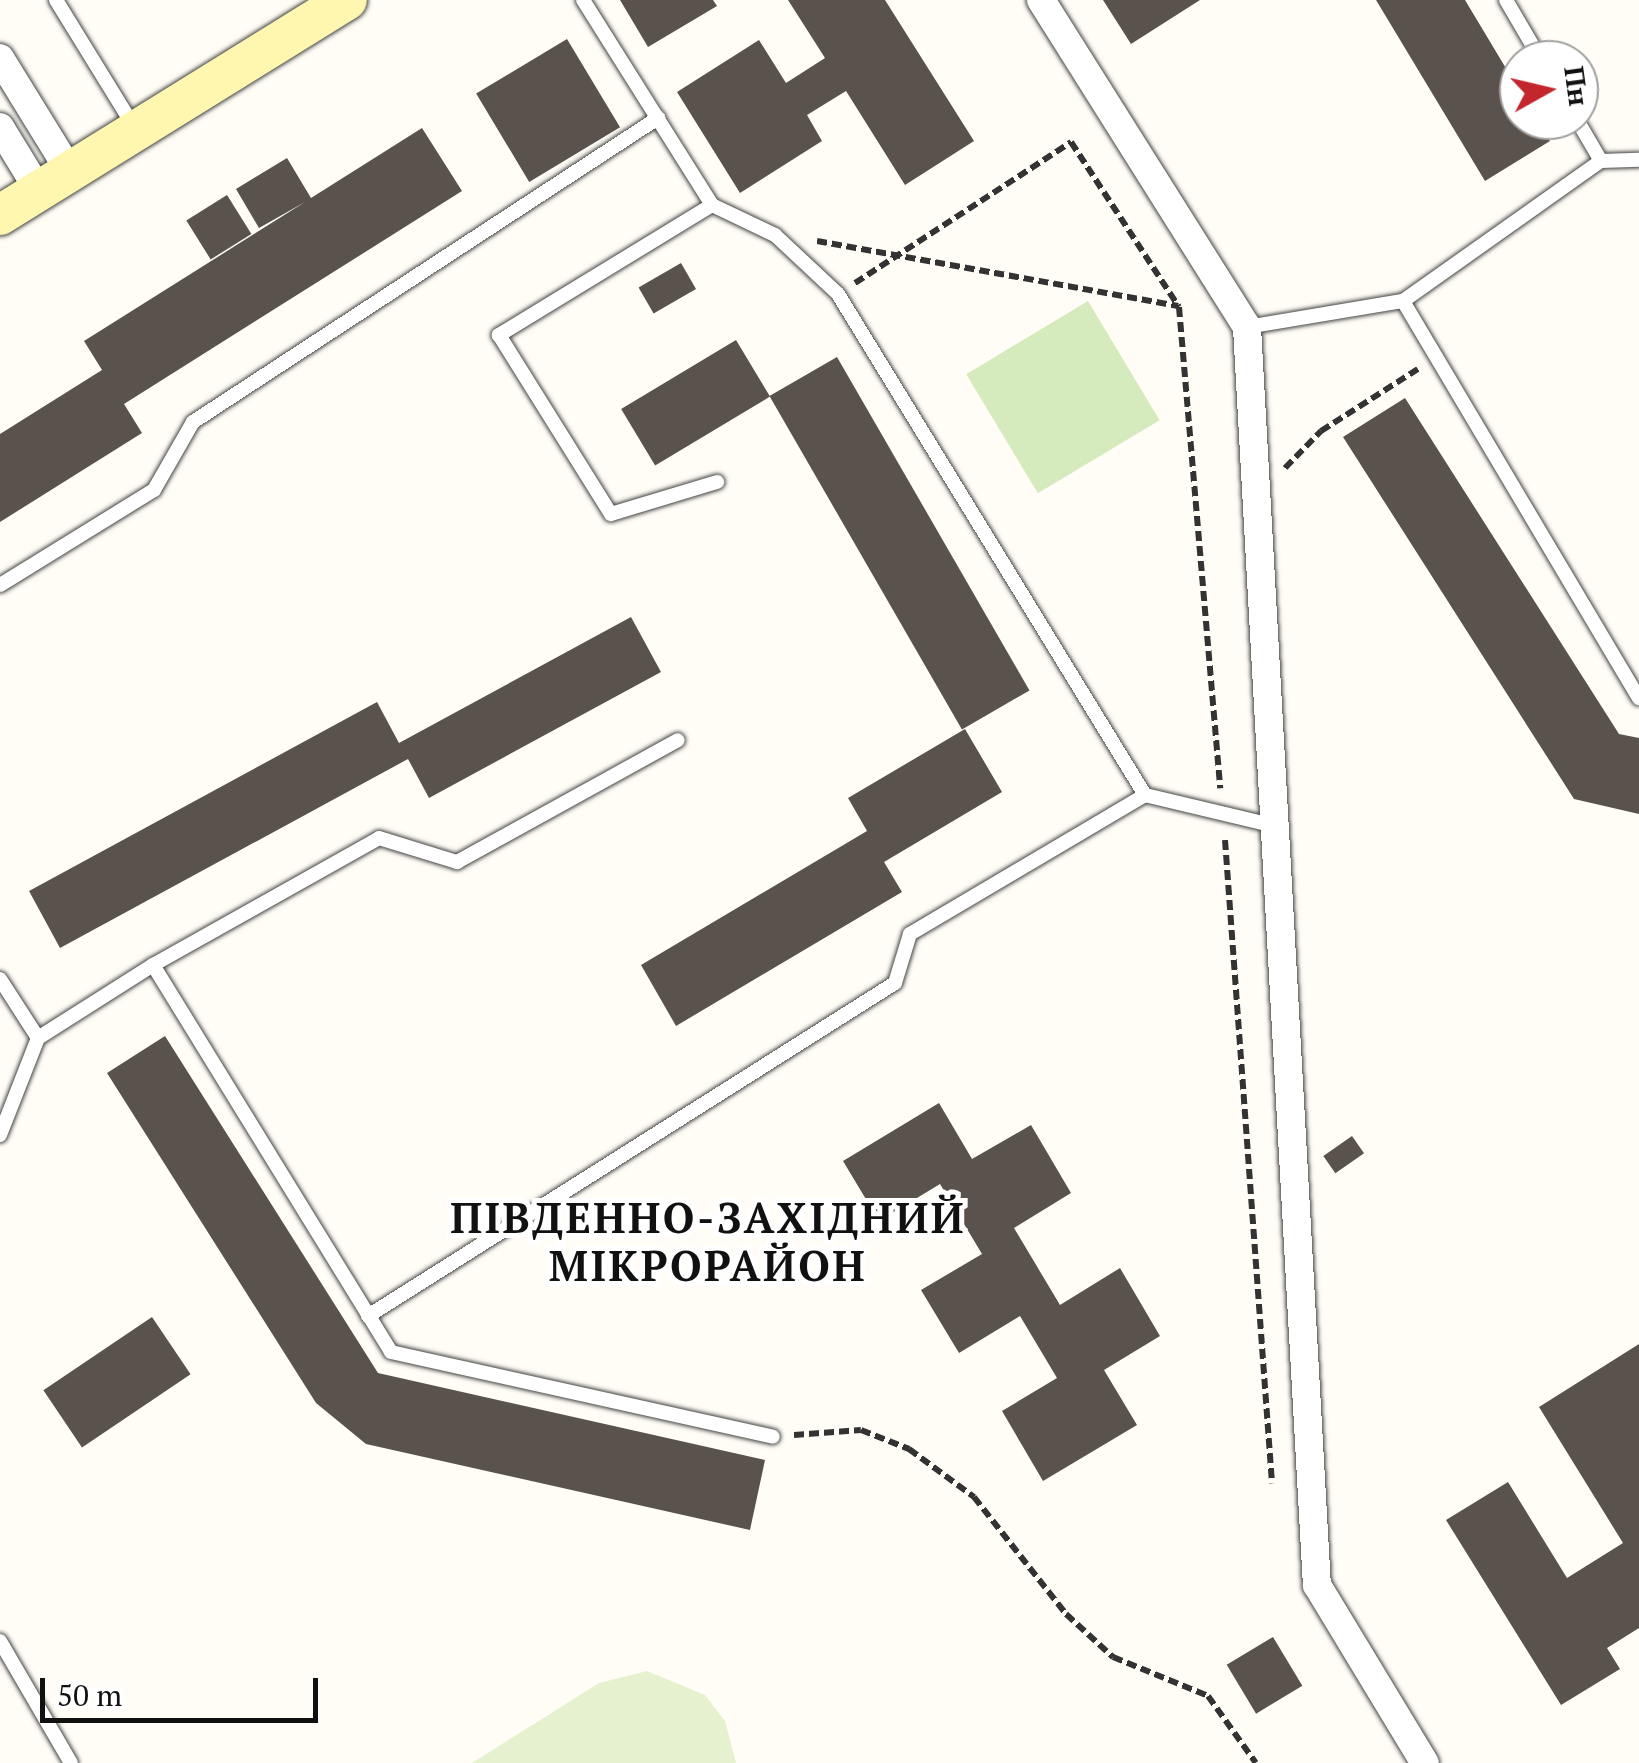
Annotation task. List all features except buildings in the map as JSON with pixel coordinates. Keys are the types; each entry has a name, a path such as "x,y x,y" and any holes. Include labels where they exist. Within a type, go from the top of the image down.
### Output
{"main road":[{"path":"0,215 347,0"}],"street":[{"path":"1041,0 1247,326 1317,1585 1425,1763"},
{"path":"0,58 54,181"},
{"path":"0,127 54,181"}],"lane":[{"path":"56,0 136,130"},
{"path":"583,0 712,205 776,235 838,294 1145,795"},
{"path":"1506,0 1530,40"},
{"path":"0,585 154,490 193,422 658,118"},
{"path":"1589,140 1601,160"},
{"path":"1247,326 1402,301 1601,160 1639,160"},
{"path":"712,205 499,334 612,514 717,482"},
{"path":"1402,301 1639,698"},
{"path":"0,1135 38,1038 153,966 379,838 457,862 678,740"},
{"path":"368,1316 895,983 910,934 1145,795 1275,826"},
{"path":"153,966 391,1352 773,1437"},
{"path":"0,979 38,1038"},
{"path":"0,1641 71,1763"}],"path":[{"path":"838,294 1071,142 1180,307 1272,1484"},
{"path":"776,235 902,253 1180,307"},
{"path":"1286,488 1285,468 1321,431 1436,358"},
{"path":"773,1437 861,1430 908,1449 974,1498 1066,1614 1113,1657 1208,1696 1256,1763"}],"green space":[{"path":"1088,301 1160,420 1038,493 966,374"},
{"path":"647,1671 705,1695 725,1721 736,1763 472,1763 599,1683"}],"district":[{"name":"ПІВДЕННО-ЗАХІДНИЙ МІКРОРАЙОН","path":"708,1241"}]}
